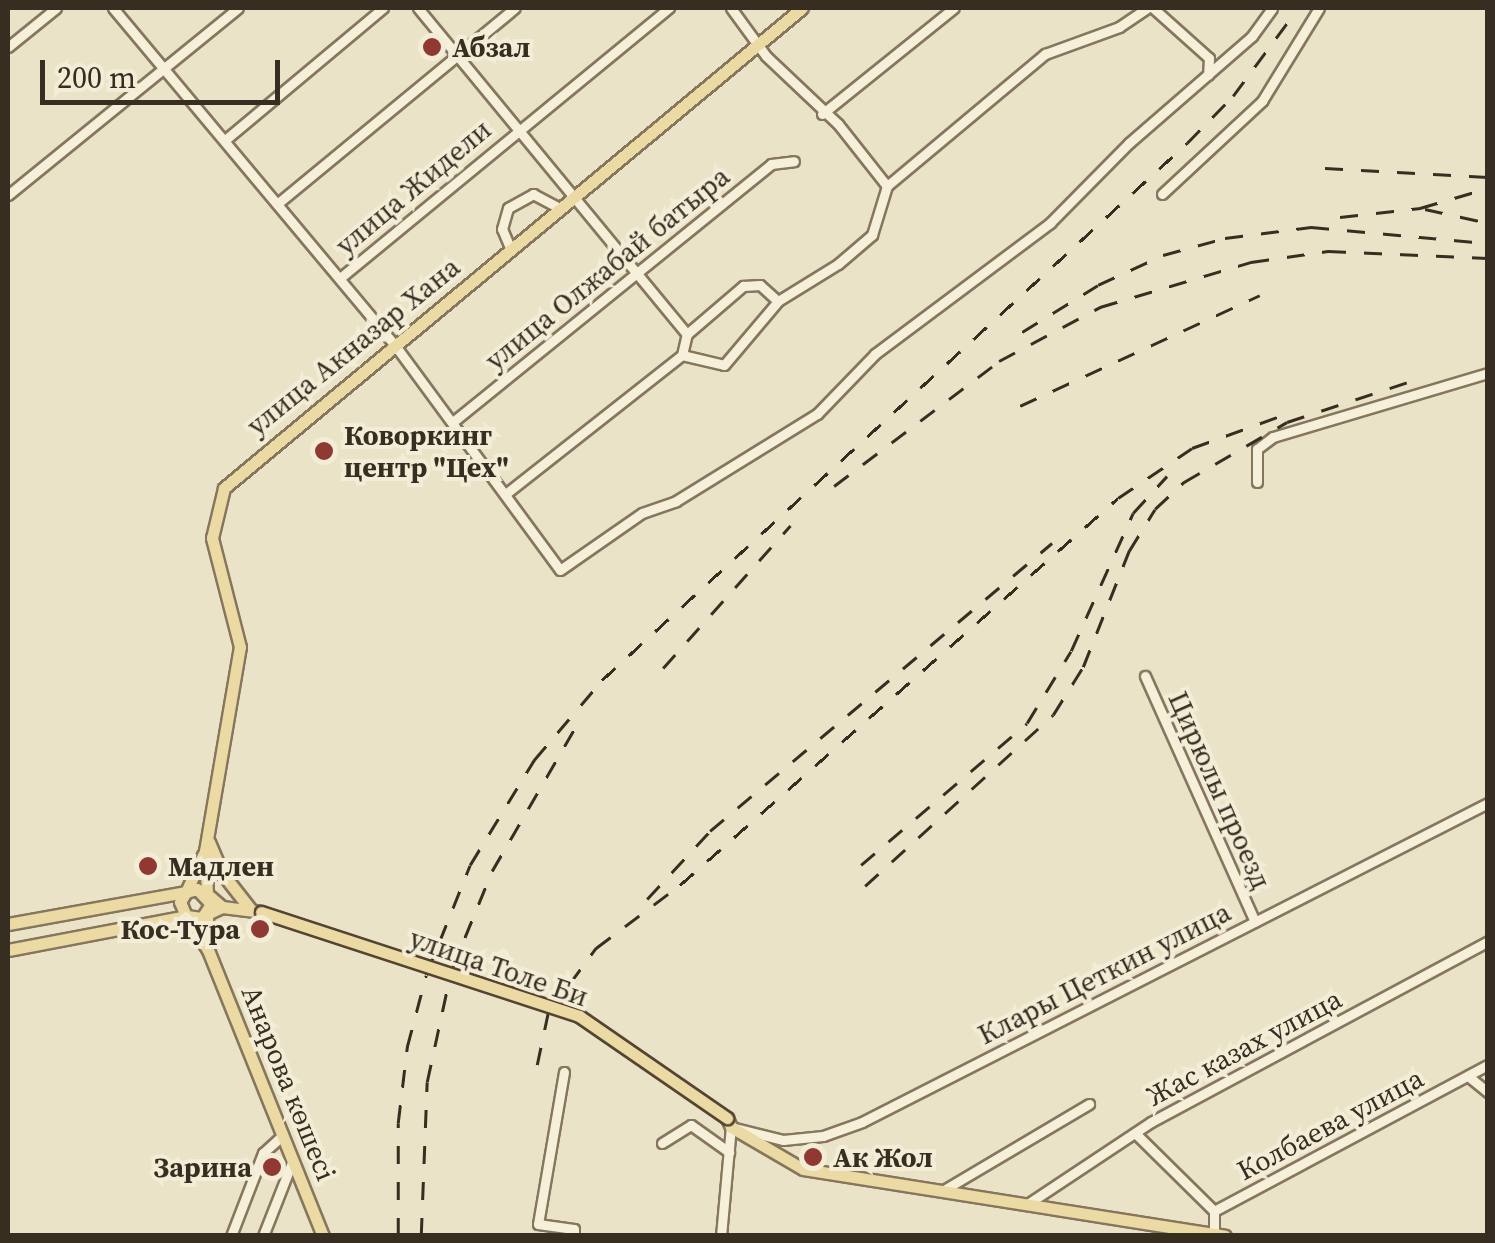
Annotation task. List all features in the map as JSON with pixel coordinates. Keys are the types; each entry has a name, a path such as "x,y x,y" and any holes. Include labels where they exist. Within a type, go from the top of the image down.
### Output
{"main road":[{"name":"улица Акназар Хана","path":"207,914 205,851 240,647 212,538 216,503 246,466 802,8"},
{"path":"207,837 222,873 256,911"},
{"name":"улица Акназар Хана","path":"186,892 205,851"},
{"path":"186,892 180,902 208,950"},
{"path":"8,924 186,892 207,894 222,907 207,914 8,950"},
{"name":"улица Толе Би","path":"222,907 256,911 579,1016 803,1169 1225,1236"},
{"path":"207,914 208,950"},
{"name":"Анарова көшесі","path":"208,950 323,1236"}],"street":[{"path":"8,47 56,8"},
{"path":"113,8 394,344 508,492 560,570 642,513 676,501 818,414 876,354 1050,223 1252,36 1272,8"},
{"path":"8,195 238,8"},
{"path":"226,140 384,8"},
{"path":"418,8 687,334"},
{"path":"277,204 515,8"},
{"name":"улица Жидели","path":"340,278 515,130 669,8"},
{"path":"731,8 887,186"},
{"path":"822,114 954,8"},
{"path":"682,355 724,364 778,301 872,235 887,186 1044,54 1119,27 1150,8 1209,58 1208,74"},
{"path":"1162,194 1262,101 1319,8"},
{"name":"улица Олжабай батыра","path":"454,421 771,164 794,161"},
{"path":"511,250 502,229 508,208 533,194 561,209"},
{"path":"508,492 682,355 687,334 753,282 778,301"},
{"path":"1257,482 1257,450 1273,437 1488,373"},
{"name":"Цирюлы проезд","path":"1145,676 1254,922"},
{"name":"Клары Цеткин улица","path":"729,1122 783,1140 862,1122 1488,803"},
{"name":"Жас казах улица","path":"1028,1203 1134,1133 1488,940"},
{"name":"Колбаева улица","path":"1214,1234 1214,1211 1488,1065"},
{"path":"564,1072 538,1224 574,1229 574,1236"},
{"path":"1468,1076 1488,1092"},
{"path":"940,1193 1089,1104"},
{"path":"721,1236 729,1122"},
{"path":"662,1143 691,1125 729,1152"},
{"path":"1134,1133 1214,1211"},
{"path":"230,1236 263,1154 283,1135"},
{"path":"264,1236 293,1160"}],"railway":[{"path":"398,1236 398,1123 407,1047 426,975 470,865 534,760 602,680 1187,143 1233,96 1298,8"},
{"path":"1325,168 1488,177"},
{"path":"1340,217 1420,208 1488,188"},
{"path":"1425,209 1488,223"},
{"path":"1022,332 1098,285 1163,255 1225,238 1311,227 1488,243"},
{"path":"834,486 999,361 1100,307 1251,262 1328,251 1488,258"},
{"path":"1020,406 1260,295"},
{"path":"865,886 1053,715 1083,667 1129,551 1155,509 1184,482 1287,422 1423,377"},
{"path":"537,1065 548,1013 596,948 680,885 1118,498 1192,448 1291,412"},
{"path":"861,865 1027,723 1071,651 1133,513 1167,476"},
{"path":"663,668 790,526"},
{"path":"647,899 710,831 1052,543"},
{"path":"421,1236 427,1082 451,971 492,871 582,716"}],"place":[{"name":"Абзал","path":"432,47"},
{"name":"Коворкинг центр \"Цех\"","path":"324,451"},
{"name":"Мадлен","path":"148,866"},
{"name":"Кос-Тура","path":"260,929"},
{"name":"Ак Жол","path":"813,1157"},
{"name":"Зарина","path":"272,1167"}]}
